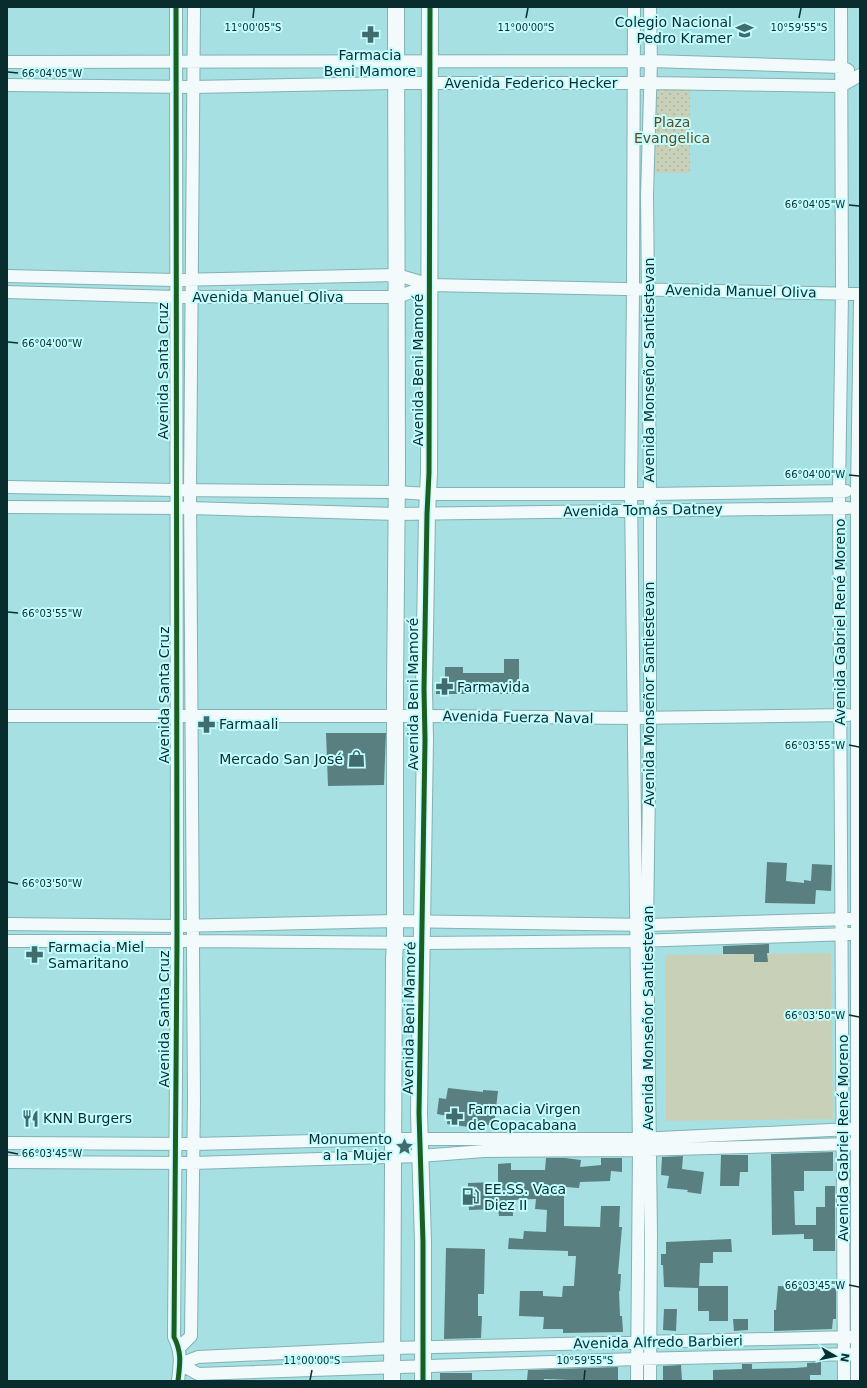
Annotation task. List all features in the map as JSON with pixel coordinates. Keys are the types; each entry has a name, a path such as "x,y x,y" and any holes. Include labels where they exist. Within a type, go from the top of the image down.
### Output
{"street":[{"name":"Avenida Santa Cruz","path":"176,7 175,297 177,942 174,1337 179,1348 180,1364 178,1381"},
{"name":"Avenida Santa Cruz","path":"179,1348 191,1336 193,1163 190,297 194,7"},
{"name":"Avenida Beni Mamoré","path":"392,1374 397,297 395,83 396,7"},
{"name":"Avenida Beni Mamoré","path":"424,1374 419,1112 425,716 424,689 429,473 429,313 431,285 430,7"},
{"name":"Avenida Monseñor Santiestevan","path":"634,7 631,494 633,718 642,941 644,1144 650,1381"},
{"name":"Avenida Monseñor Santiestevan","path":"641,925 650,718 650,494 647,195 651,61 650,7"},
{"name":"Avenida Gabriel René Moreno","path":"841,7 842,293 839,508 844,1381"},
{"name":"Avenida Federico Hecker","path":"7,62 651,61 842,67 860,75"},
{"name":"Avenida Federico Hecker","path":"7,85 193,87 395,83 650,83 841,86 860,75"},
{"name":"Avenida Manuel Oliva","path":"7,276 175,280 396,275 431,285 860,294"},
{"name":"Avenida Manuel Oliva","path":"7,292 175,297 397,297 431,285"},
{"name":"Avenida Gabriel René Moreno","path":"857,1381 859,1354 858,491 860,302"},
{"name":"Avenida Tomás Datney","path":"7,487 396,492 428,494 650,494 858,491"},
{"name":"Avenida Tomás Datney","path":"7,507 190,508 396,514 858,508"},
{"name":"Avenida Fuerza Naval","path":"7,716 425,716 650,718 859,714"},
{"path":"7,924 176,926 394,920 641,925 858,919"},
{"path":"7,941 177,942 192,940 422,943 642,941 858,934"},
{"path":"7,1162 193,1163 394,1157 484,1151 644,1144 843,1129 858,1130"},
{"path":"7,1143 193,1144 420,1139 644,1144 858,1144"},
{"name":"Avenida Monseñor Santiestevan","path":"636,1381 644,1144"},
{"name":"Avenida Alfredo Barbieri","path":"180,1364 198,1357 392,1348 859,1337"},
{"name":"Avenida Alfredo Barbieri","path":"180,1364 198,1374 424,1374 636,1359 859,1354"}],"green space":[{"name":"Plaza Evangelica","path":"654,86 690,86 690,173 653,173"},
{"path":"831,953 833,1119 666,1121 665,955"}],"building":[{"path":"504,659 519,659 519,694 436,694 436,684 445,684 445,667 463,667 463,673 504,673"},
{"name":"Mercado San José","path":"326,733 386,733 384,785 328,786"},
{"path":"767,862 787,863 786,881 804,883 804,880 811,881 812,864 832,865 831,891 816,890 815,904 765,903"},
{"path":"769,944 769,953 767,953 768,962 754,962 754,954 723,954 723,946"},
{"path":"448,1088 483,1092 483,1090 498,1091 494,1126 469,1122 469,1127 447,1124 448,1116 437,1114 439,1098 446,1099"},
{"path":"833,1152 833,1171 804,1171 804,1191 794,1191 795,1225 816,1225 816,1207 825,1207 825,1186 835,1186 835,1251 813,1251 813,1239 804,1239 804,1234 772,1235 771,1154"},
{"path":"721,1155 748,1155 748,1172 740,1172 739,1186 720,1186"},
{"path":"683,1156 682,1169 704,1172 701,1194 687,1192 688,1190 667,1188 669,1176 661,1175 662,1157"},
{"path":"546,1158 581,1160 580,1167 601,1165 601,1158 622,1158 622,1172 611,1171 610,1181 580,1182 579,1188 566,1187 566,1193 564,1193 564,1226 600,1227 601,1206 620,1206 619,1227 622,1227 618,1274 621,1274 619,1291 620,1316 622,1316 623,1332 563,1333 563,1329 543,1329 544,1317 519,1316 520,1291 543,1291 543,1296 562,1297 563,1286 574,1286 576,1256 568,1256 568,1251 508,1249 509,1238 523,1239 524,1231 546,1232 547,1210 535,1209 536,1199 512,1200 513,1216 499,1216 498,1209 469,1210 468,1183 498,1182 498,1164 511,1163 511,1170 545,1170"},
{"path":"731,1239 732,1252 713,1252 713,1263 700,1263 699,1286 728,1286 728,1321 709,1321 709,1311 698,1311 698,1288 664,1287 661,1254 666,1254 666,1242"},
{"path":"446,1248 485,1249 484,1294 478,1294 478,1316 482,1316 481,1338 444,1339"},
{"path":"778,1286 836,1288 836,1319 833,1319 832,1329 774,1331 774,1310 776,1310"},
{"path":"664,1309 677,1309 676,1331 663,1330"},
{"path":"733,1319 748,1319 748,1330 734,1331"},
{"path":"821,1362 821,1375 810,1375 810,1381 713,1381 713,1370 742,1369 742,1364 752,1364 752,1369 795,1368 807,1367 807,1363"},
{"path":"681,1365 682,1380 663,1380 663,1366"},
{"path":"618,1367 618,1381 527,1380 528,1370"},
{"path":"440,1373 472,1373 472,1381 440,1381"}],"cycle path":[{"path":"176,7 177,942 174,1337 177,1343 180,1363 178,1381"},
{"path":"423,1381 423,1242 419,1113 425,740 424,689 429,473 430,7"}],"place":[{"name":"Colegio Nacional Pedro Kramer","path":"745,30"},
{"name":"Farmacia Beni Mamore","path":"370,35"},
{"name":"Farmavida","path":"444,687"},
{"name":"Farmaali","path":"206,724"},
{"name":"Mercado San José","path":"356,759"},
{"name":"Farmacia Miel Samaritano","path":"35,955"},
{"name":"Farmacia Virgen de Copacabana","path":"455,1117"},
{"name":"KNN Burgers","path":"30,1118"},
{"name":"Monumento a la Mujer","path":"405,1147"},
{"name":"EE.SS. Vaca Diez II","path":"471,1197"}]}
